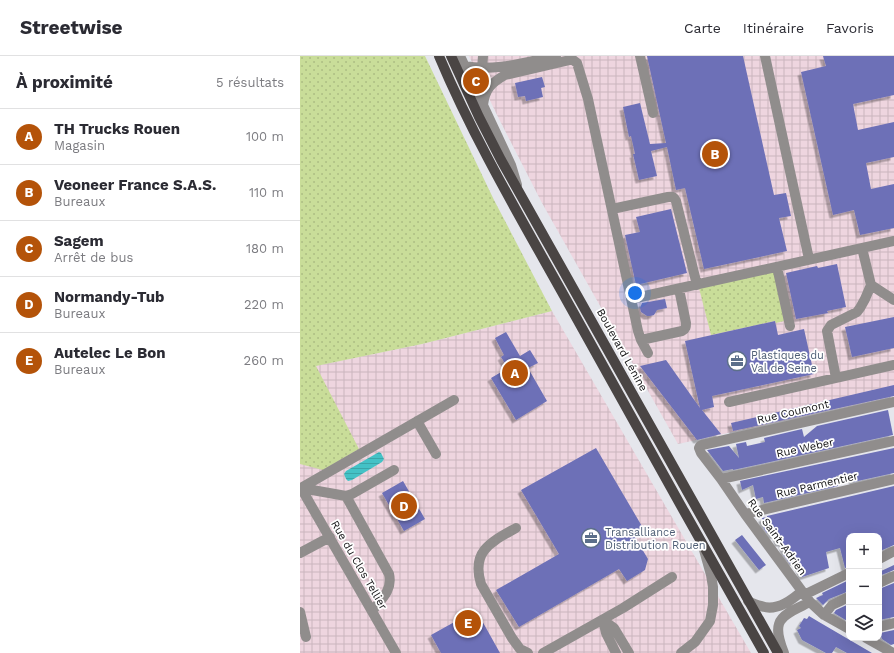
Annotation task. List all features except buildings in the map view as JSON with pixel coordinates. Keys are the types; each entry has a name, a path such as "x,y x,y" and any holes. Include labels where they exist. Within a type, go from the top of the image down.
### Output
{"main road":[{"path":"439,56 486,155 764,653"},
{"name":"Boulevard Lénine","path":"451,56 479,117 519,193 778,653"}],"street":[{"path":"460,56 512,165 519,193"},
{"path":"482,69 483,56"},
{"path":"464,66 482,69 498,68 517,60 556,56"},
{"path":"579,56 582,60 587,95 638,331 648,353"},
{"path":"640,56 653,113"},
{"path":"765,56 809,260"},
{"path":"483,106 485,95 492,84 505,75 570,60 577,63 587,95"},
{"path":"612,209 668,196 674,197 697,285"},
{"path":"631,299 894,241"},
{"path":"836,378 827,331 830,325 851,316 860,308 871,285 862,248"},
{"path":"777,267 790,326"},
{"path":"871,285 894,300"},
{"path":"641,340 685,330 686,323 678,288"},
{"path":"729,402 894,365"},
{"path":"301,488 454,400"},
{"name":"Rue Coumont","path":"699,448 702,445 894,402"},
{"path":"417,421 436,454"},
{"name":"Rue Weber","path":"721,479 894,441"},
{"name":"Rue Saint-Adrien","path":"699,448 744,514 805,596 824,614 846,626"},
{"path":"301,488 346,496 394,470"},
{"name":"Rue Parmentier","path":"744,514 894,480"},
{"name":"Rue du Clos Tellier","path":"301,488 396,653"},
{"path":"346,496 389,574 390,586 372,611"},
{"path":"516,528 496,539 486,548 480,558 478,574 481,584 512,638 520,648 528,653"},
{"path":"300,553 330,537"},
{"path":"682,653 695,642 710,620 713,605 711,575 702,543"},
{"path":"882,557 894,551"},
{"path":"748,601 762,607 770,608 782,605 805,596 846,575"},
{"path":"882,582 894,576"},
{"path":"543,653 603,620 672,577"},
{"path":"784,653 778,631 779,624 785,615 805,596"},
{"path":"824,614 832,606 846,598"},
{"path":"300,612 306,637"},
{"path":"603,620 606,633 616,653"},
{"path":"603,620 614,628 629,653"},
{"path":"882,626 894,623"},
{"path":"871,641 893,653"}],"shaded area":[{"path":"469,56 894,56 894,396 678,444 542,203"},
{"path":"552,311 751,653 300,653 300,369 422,344"}],"green space":[{"path":"300,56 425,56 494,200 552,311 422,344 316,366 359,449 323,470 300,464"},
{"path":"774,272 784,321 776,323 775,321 711,335 699,288"}],"water":[{"path":"379,452 384,459 382,462 352,480 348,481 346,479 344,474 346,471"}],"place":[{"name":"Sagem","path":"476,81"},
{"name":"Veoneer France S.A.S.","path":"715,154"},
{"name":"Plastiques du Val de Seine","path":"737,361"},
{"name":"TH Trucks Rouen","path":"515,373"},
{"name":"Normandy-Tub","path":"404,506"},
{"name":"Transalliance Distribution Rouen","path":"591,538"},
{"name":"Autelec Le Bon","path":"468,623"}]}
